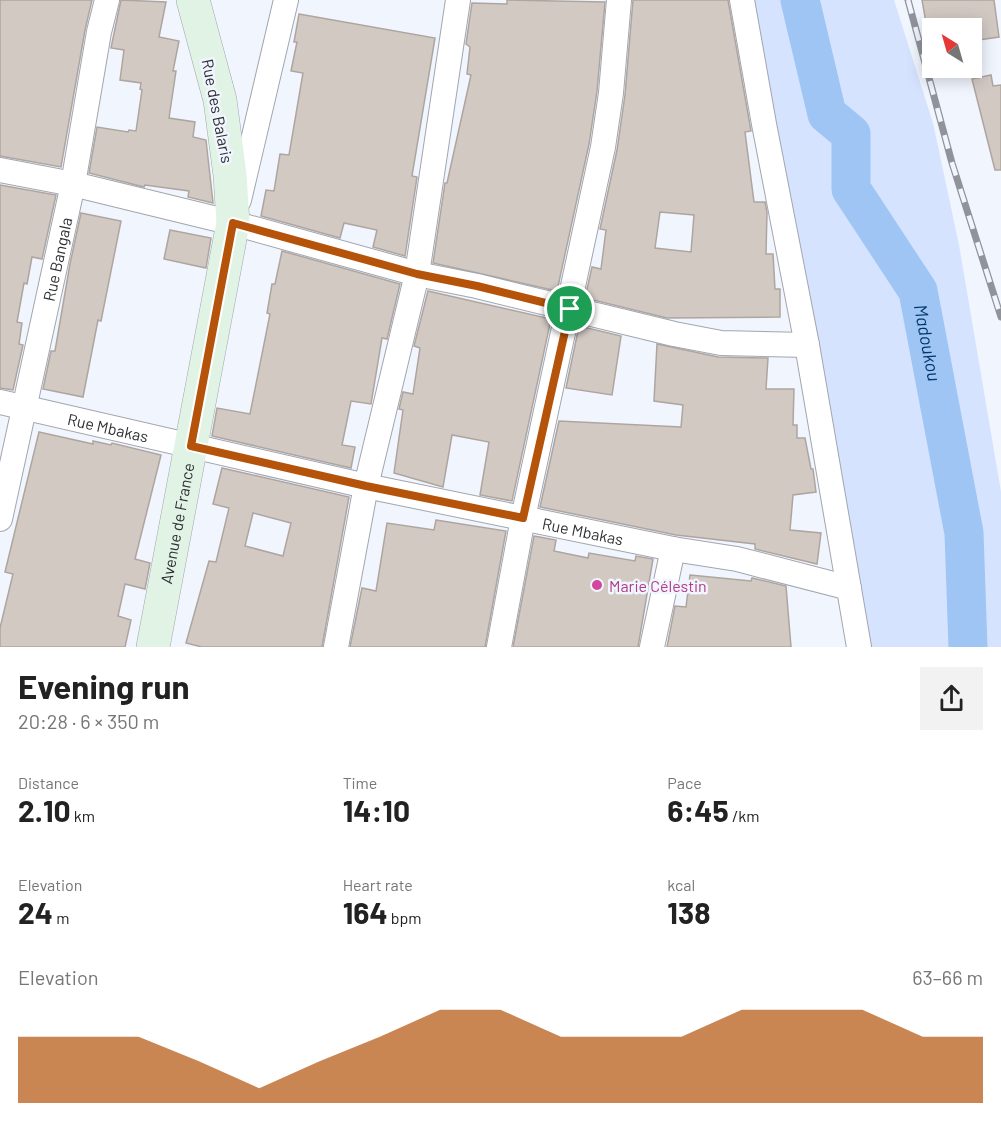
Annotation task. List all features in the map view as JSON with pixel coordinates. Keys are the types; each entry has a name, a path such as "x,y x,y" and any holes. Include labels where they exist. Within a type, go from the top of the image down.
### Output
{"main road":[{"name":"Rue des Balaris","path":"193,0 220,100 230,175 233,223"},
{"name":"Avenue de France","path":"153,647 233,223"}],"street":[{"name":"Rue Bangala","path":"0,519 74,184 99,32 107,0"},
{"path":"233,223 286,0"},
{"path":"336,647 366,486 417,274 458,0"},
{"path":"499,647 523,518 570,309 603,147 611,93 619,0"},
{"path":"742,0 807,345 860,647"},
{"path":"0,170 74,184 233,223 417,274 477,286 674,334 721,343 807,345"},
{"name":"Rue Mbakas","path":"0,402 366,486 673,549 737,559 849,588"},
{"path":"652,647 673,549"}],"shaded area":[{"path":"742,0 894,0 933,123 959,245 1001,492 1001,647 859,647"}],"building":[{"path":"0,0 92,0 61,167 0,156"},
{"path":"121,0 166,2 159,37 179,41 173,71 176,71 169,118 195,122 193,137 206,140 213,203 188,197 189,191 145,185 144,187 89,173 97,127 128,132 129,130 136,131 141,83 120,80 124,50 111,48"},
{"path":"507,0 605,2 597,91 589,144 557,291 433,263 445,183 447,183 471,75 467,74 470,47 466,44 472,3 507,4"},
{"path":"633,0 728,0 751,131 745,132 754,202 765,202 767,212 766,254 773,254 775,289 780,289 780,317 667,318 585,298 592,267 601,269 606,230 600,229 617,150 625,95","holes":["660,212 694,215 691,252 655,248"]},
{"path":"922,0 994,0 999,37 982,40 982,18 925,18"},
{"path":"299,14 435,38 412,176 417,177 405,256 373,247 377,230 344,223 340,238 261,216 266,190 274,191 280,154 289,155 303,73 291,71 297,42 294,42"},
{"path":"991,75 993,86 1001,85 1001,170 995,170 972,79"},
{"path":"0,185 56,195 42,259 32,257 27,284 24,283 17,322 22,323 19,344 23,345 13,390 0,388"},
{"path":"81,213 121,221 83,397 43,389 51,351 55,351"},
{"path":"170,230 211,238 206,268 164,259"},
{"path":"282,251 400,284 387,339 382,338 371,404 351,401 342,445 355,447 351,468 212,436 217,408 250,414 270,314 267,313 272,284 275,284"},
{"path":"428,291 551,319 512,501 480,495 489,442 452,435 443,487 394,473 403,410 399,409 403,392 413,394 420,348 414,346"},
{"path":"579,326 621,336 612,395 566,388"},
{"path":"657,344 718,357 768,358 766,389 794,389 793,425 797,425 797,438 805,438 816,492 793,495 790,530 821,533 817,564 755,549 755,544 676,535 540,507 559,421 681,427 683,405 654,401"},
{"path":"39,432 93,444 93,441 111,445 112,443 161,455 135,559 150,563 145,589 125,584 118,616 131,620 125,647 0,647 0,628 13,574 5,572"},
{"path":"222,468 349,497 322,647 202,647 186,643 209,561 216,562 229,508 213,504","holes":["253,513 291,523 283,556 245,546"]},
{"path":"436,520 506,531 485,647 350,647 362,588 376,591 387,523 434,530"},
{"path":"534,536 556,540 554,551 588,558 589,553 635,561 636,556 653,559 638,647 513,647"},
{"path":"690,575 751,581 752,578 786,586 791,647 667,647 675,606 686,607"}],"waterway":[{"name":"Madoukou","path":"800,0 827,114 851,134 851,189 918,291 964,533 968,647"}],"railway":[{"path":"908,0 952,163 1001,317"}],"place":[{"name":"Marie Célestin","path":"597,585"}],"route":[{"path":"233,223 417,274 570,309 523,518 366,486 191,446 233,223"}]}
